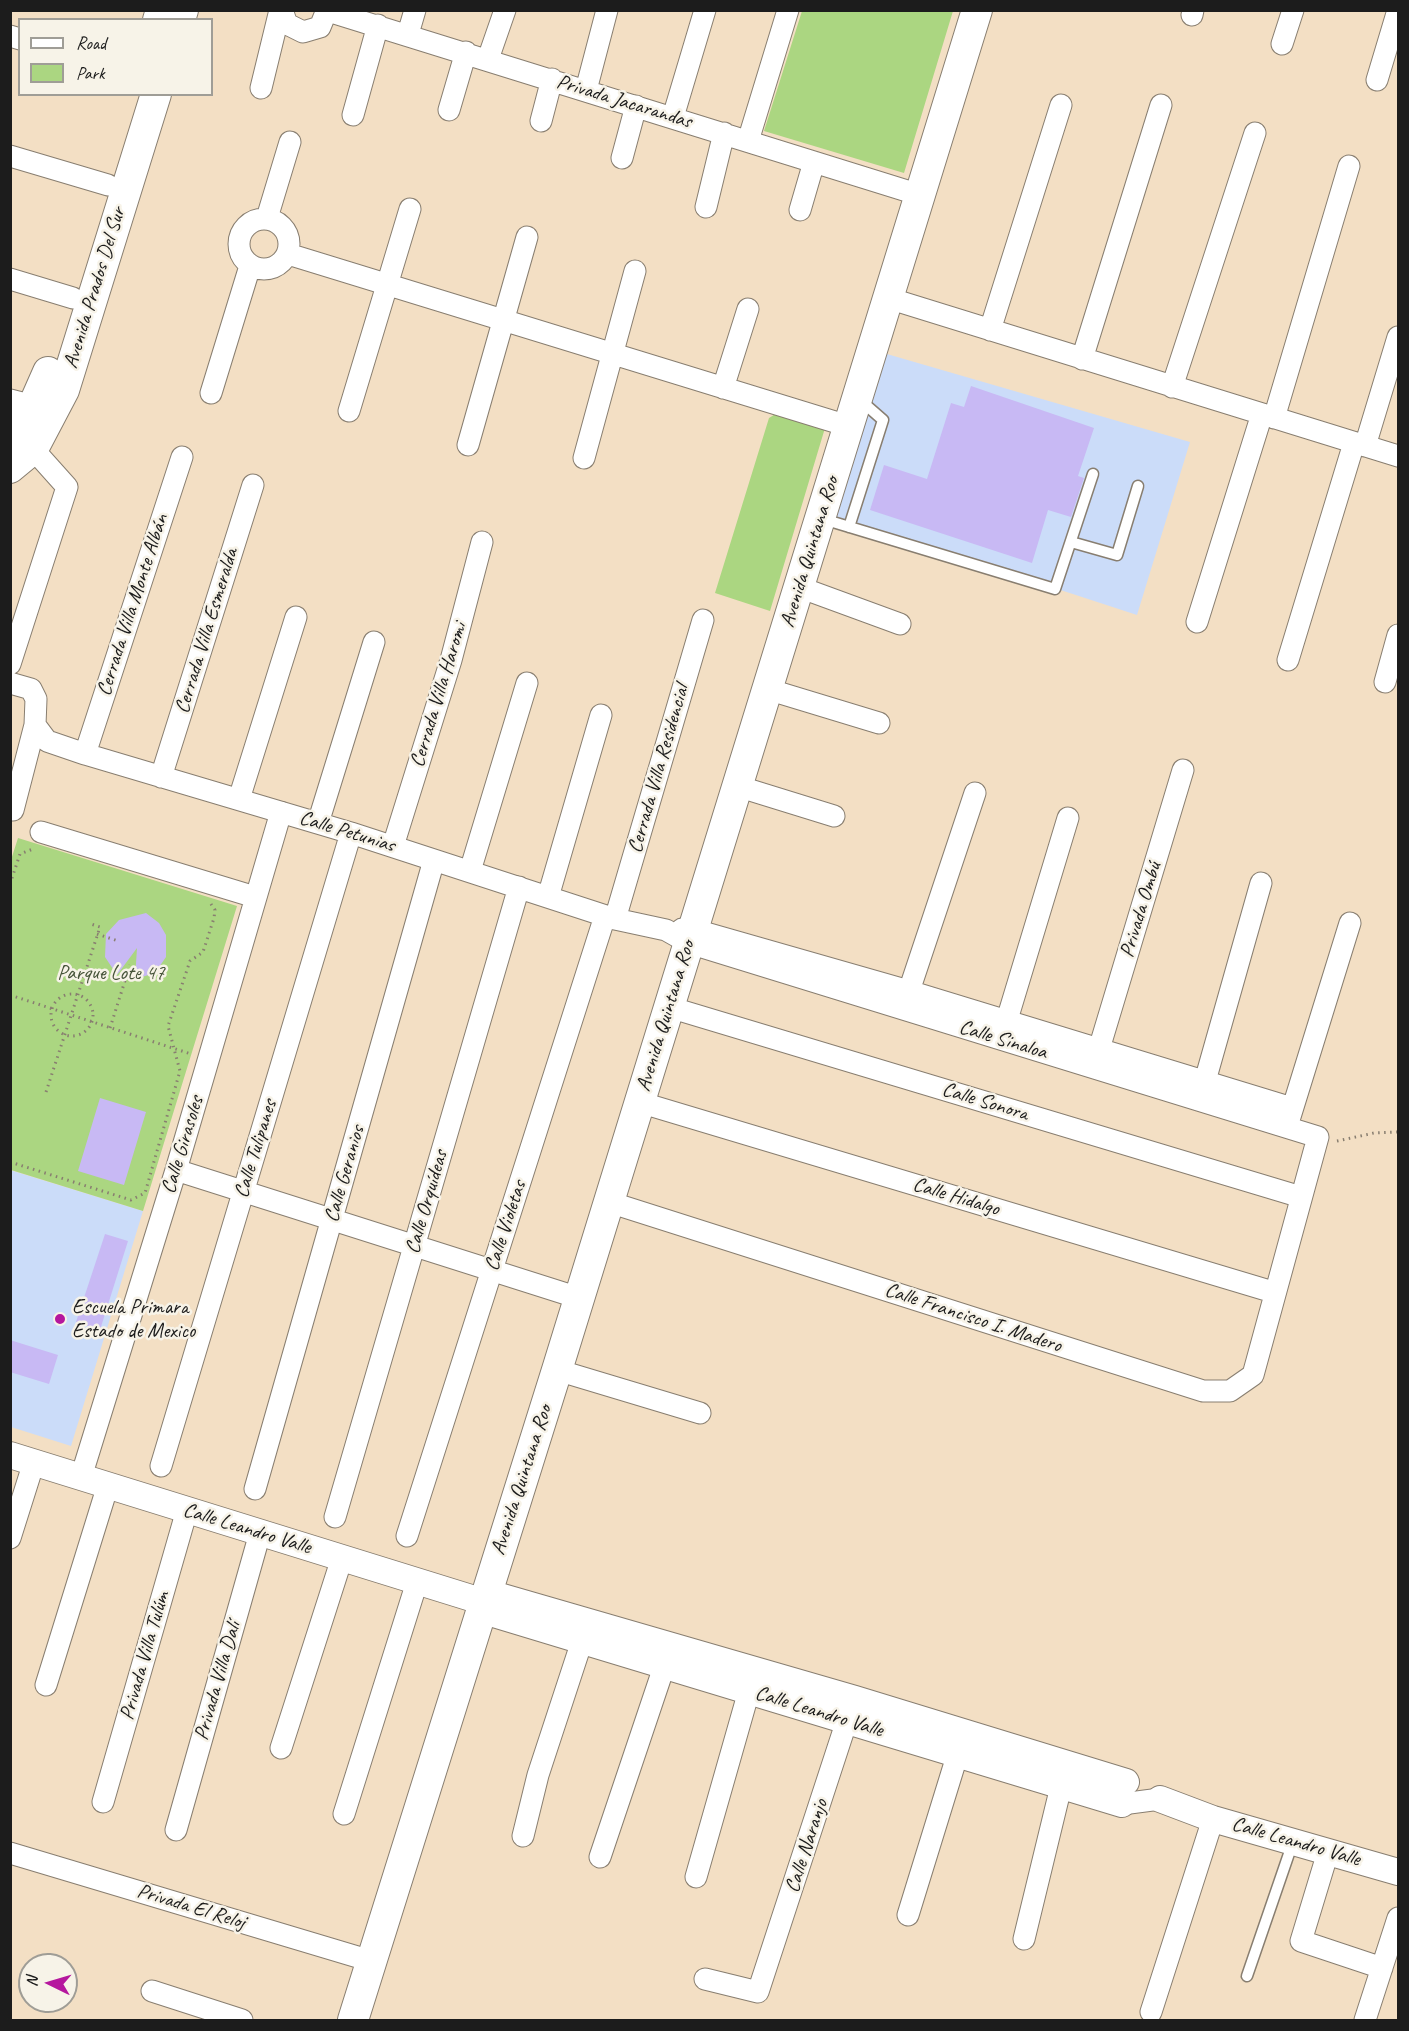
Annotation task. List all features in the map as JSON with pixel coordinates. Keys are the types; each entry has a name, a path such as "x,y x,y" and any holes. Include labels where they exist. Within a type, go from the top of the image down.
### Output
{"main road":[{"name":"Avenida Quintana Roo","path":"352,2020 669,1007 682,934 737,786 977,10"},
{"name":"Avenida Prados Del Sur","path":"18,453 22,403 45,384 134,96"},
{"name":"Avenida Prados Del Sur","path":"18,453 63,390 155,96"}],"street":[{"name":"Privada Jacarandas","path":"281,10 287,24 303,32 320,27 327,11 408,34 920,195"},
{"path":"261,88 281,10"},
{"path":"408,34 415,10"},
{"path":"488,59 505,10"},
{"path":"586,90 607,10"},
{"path":"673,117 705,10"},
{"path":"748,141 788,10"},
{"path":"1282,44 1293,10"},
{"path":"1377,80 1398,10"},
{"path":"352,115 378,25"},
{"path":"449,110 466,52"},
{"path":"541,121 552,79"},
{"path":"990,330 1061,105"},
{"path":"1082,359 1161,105"},
{"path":"622,158 636,106"},
{"path":"706,207 724,133"},
{"path":"1172,387 1255,133"},
{"path":"267,218 290,142"},
{"path":"10,156 108,185"},
{"path":"800,210 814,162"},
{"path":"1197,622 1268,416 1349,166"},
{"path":"349,411 410,209"},
{"path":"267,218 278,223 286,231 290,242 288,254 279,266 264,271 249,267 239,253 239,236 250,222 267,218"},
{"path":"468,445 527,237"},
{"path":"288,254 848,426"},
{"path":"211,393 249,267"},
{"path":"584,458 634,271"},
{"path":"10,279 73,297"},
{"path":"888,298 1398,456"},
{"path":"723,388 748,309"},
{"path":"1288,660 1398,337"},
{"path":"10,664 67,487 18,453"},
{"name":"Cerrada Villa Monte Albán","path":"85,754 182,457"},
{"name":"Cerrada Villa Esmeralda","path":"161,777 253,485"},
{"name":"Cerrada Villa Haromi","path":"393,846 451,660 482,542"},
{"path":"799,587 900,624"},
{"path":"239,799 296,617"},
{"name":"Cerrada Villa Residencial","path":"610,917 703,620"},
{"path":"1385,682 1398,635"},
{"path":"318,822 374,642"},
{"path":"10,683 31,689 36,699 35,725 12,810"},
{"path":"470,871 527,683"},
{"path":"767,689 879,723"},
{"path":"549,897 601,715"},
{"name":"Calle Petunias","path":"35,725 47,741 85,754 351,832 610,917 682,934"},
{"name":"Privada Ombú","path":"1099,1049 1183,770"},
{"path":"737,786 834,816"},
{"path":"909,991 975,793"},
{"name":"Calle Girasoles","path":"81,1477 176,1170 281,812"},
{"path":"1004,1030 1068,818"},
{"name":"Calle Tulipanes","path":"161,1466 351,832"},
{"path":"39,840 255,897"},
{"name":"Calle Geranios","path":"255,1489 434,860"},
{"path":"1205,1081 1262,883"},
{"name":"Calle Orquídeas","path":"334,1517 519,887"},
{"name":"Calle Violetas","path":"406,1536 610,917"},
{"path":"1289,1118 1350,923"},
{"name":"Calle Sinaloa","path":"682,934 909,991 1004,1030 1099,1049 1205,1081 1289,1118 1318,1137"},
{"name":"Calle Sinaloa","path":"682,934 1289,1118"},
{"name":"Calle Sonora","path":"669,1007 1301,1197"},
{"name":"Calle Hidalgo","path":"639,1102 1273,1292"},
{"name":"Calle Francisco I. Madero","path":"609,1202 1203,1391 1230,1391 1252,1375 1273,1292 1318,1137"},
{"path":"176,1170 579,1298"},
{"path":"557,1370 700,1413"},
{"path":"10,1538 22,1458"},
{"name":"Calle Leandro Valle","path":"22,1458 484,1602 494,1614 582,1641 668,1656 749,1691 850,1710"},
{"path":"46,1685 108,1485"},
{"name":"Privada Villa Tulúm","path":"103,1802 187,1510"},
{"name":"Privada Villa Dalí","path":"176,1830 260,1533"},
{"path":"281,1748 342,1558"},
{"path":"344,1814 417,1582"},
{"name":"Calle Leandro Valle","path":"484,1602 499,1596 668,1656 1124,1793 1160,1799 1213,1819 1398,1872"},
{"path":"523,1836 538,1775 582,1641"},
{"path":"600,1857 616,1804 668,1656"},
{"path":"696,1877 749,1691"},
{"name":"Calle Naranjo","path":"705,1978 758,1992 850,1710"},
{"path":"908,1915 960,1744"},
{"path":"1024,1939 1063,1775"},
{"path":"1151,2012 1213,1819"},
{"path":"1328,1852 1301,1941 1382,1968"},
{"name":"Privada El Reloj","path":"11,1853 371,1960"},
{"path":"1365,2020 1398,1918"},
{"path":"152,1991 242,2020"}],"lane":[{"path":"849,527 883,420 857,397"},
{"path":"820,518 1055,589 1093,474"},
{"path":"1071,542 1117,555 1138,486"},
{"path":"1247,1976 1293,1842"}],"path":[{"path":"10,884 20,854 39,840"},
{"path":"10,1162 131,1200 145,1193 179,1077 179,1065 169,1024 190,961 201,954 214,918 215,910 210,903 202,900"},
{"path":"46,1092 100,927 91,924"},
{"path":"97,934 118,941"},
{"path":"110,1028 130,965"},
{"path":"10,995 191,1054"},
{"path":"78,995 91,1006 91,1022 89,1028 80,1035 65,1035 59,1032 52,1023 52,1009 63,996 78,995"},
{"path":"1318,1137 1339,1142 1374,1133 1398,1132"}],"shaded area":[{"path":"880,352 1190,442 1137,615 828,514"},
{"name":"Escuela Primara Estado de Mexico","path":"10,1170 143,1211 71,1446 11,1427"}],"green space":[{"path":"802,11 953,11 904,173 764,131"},
{"path":"777,413 825,428 770,611 715,593 769,418"},
{"name":"Parque Lote 47","path":"18,838 237,906 143,1211 11,1170 10,863"}],"building":[{"path":"971,386 1094,428 1078,476 1084,478 1071,517 1048,510 1032,563 870,510 884,465 927,479 951,403 964,407"},
{"path":"146,913 159,923 166,935 166,957 155,973 135,979 137,948 117,975 105,957 106,934 119,920"},
{"path":"100,1098 146,1112 124,1185 78,1171"},
{"path":"105,1234 128,1241 100,1330 76,1322"},
{"path":"10,1340 58,1355 49,1384 10,1372"}],"place":[{"name":"Escuela Primara Estado de Mexico","path":"60,1319"}]}
